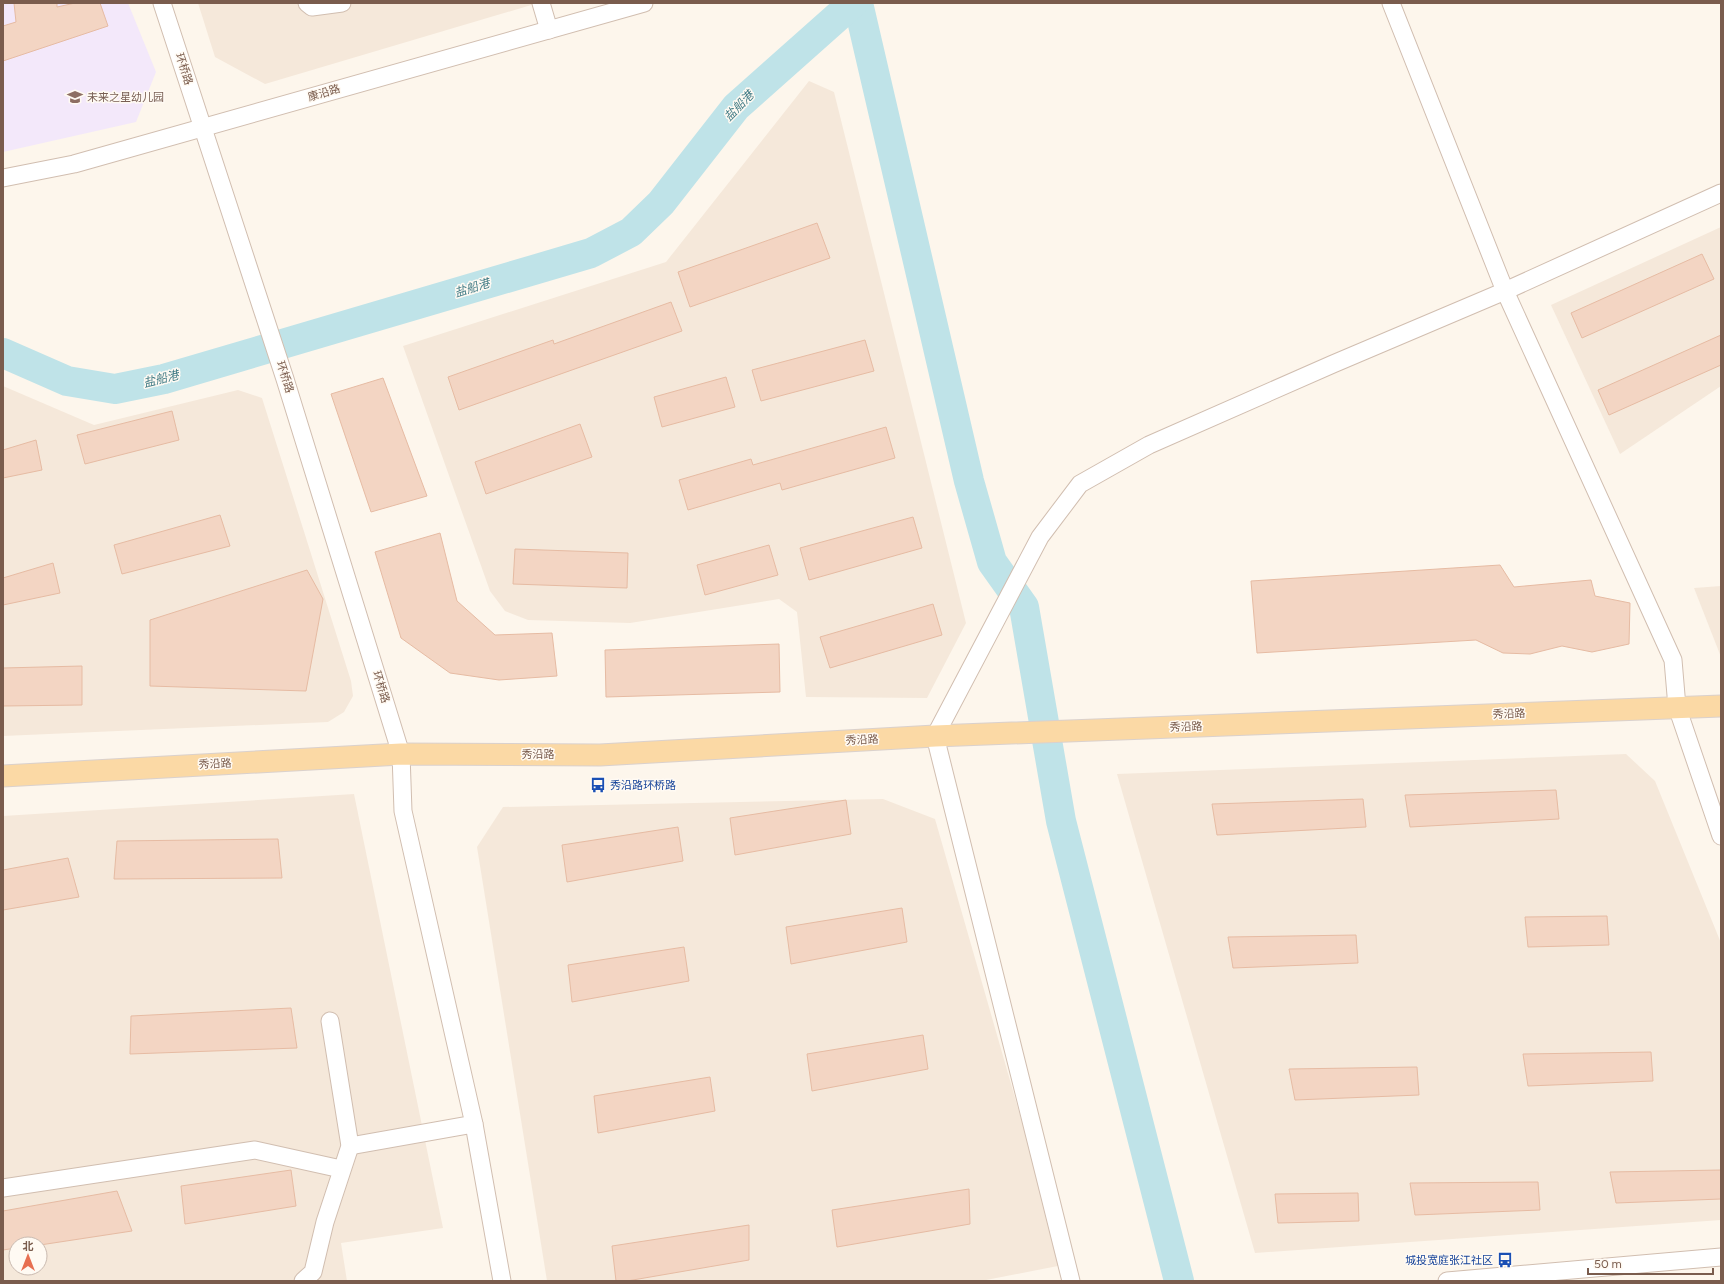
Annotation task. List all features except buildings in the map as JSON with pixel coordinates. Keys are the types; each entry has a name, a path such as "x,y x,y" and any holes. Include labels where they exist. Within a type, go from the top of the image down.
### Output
{"main road":[{"name":"秀沿路","path":"3,776 401,754 600,755 936,736 1721,706"}],"street":[{"name":"环桥路","path":"162,3 285,379 401,754 404,811 474,1124 502,1281"},
{"path":"307,3 312,7 342,3"},
{"path":"541,3 549,30"},
{"name":"康沿路","path":"3,178 74,164 644,3"},
{"path":"1391,3 1505,291 1673,660 1677,707 1721,836"},
{"path":"1071,1281 936,736 1040,537 1080,484 1149,445 1340,361 1505,291 1721,193"},
{"path":"303,1281 313,1272 325,1222 341,1169 350,1146 330,1021"},
{"path":"350,1146 474,1124"},
{"path":"3,1188 255,1150 341,1169"},
{"path":"1447,1281 1721,1257"}],"shaded area":[{"name":"未来之星幼儿园","path":"3,3 128,3 156,72 136,122 3,152"},
{"path":"198,3 538,3 265,84 215,57"},
{"path":"809,81 834,92 966,623 927,698 806,697 797,612 779,599 630,623 528,620 505,611 490,591 403,346 666,262"},
{"path":"1721,227 1721,386 1620,454 1551,305"},
{"path":"3,386 94,425 238,390 262,398 351,681 353,696 344,712 328,722 3,736"},
{"path":"1721,586 1721,657 1694,588"},
{"path":"1626,754 1655,781 1721,943 1721,1220 1255,1253 1117,774"},
{"path":"354,794 443,1228 341,1243 347,1281 3,1281 3,816"},
{"path":"883,799 935,819 1063,1265 981,1281 547,1281 477,847 503,807"}],"waterway":[{"name":"盐船港","path":"3,353 67,381 115,389 164,379 591,253 631,232 661,203 736,107 853,3"},
{"path":"858,3 969,481 992,562 1024,607 1061,821 1179,1281"}],"place":[{"name":"未来之星幼儿园","path":"75,97"},
{"name":"秀沿路环桥路","path":"598,785"},
{"name":"城投宽庭张江社区","path":"1505,1260"}]}
